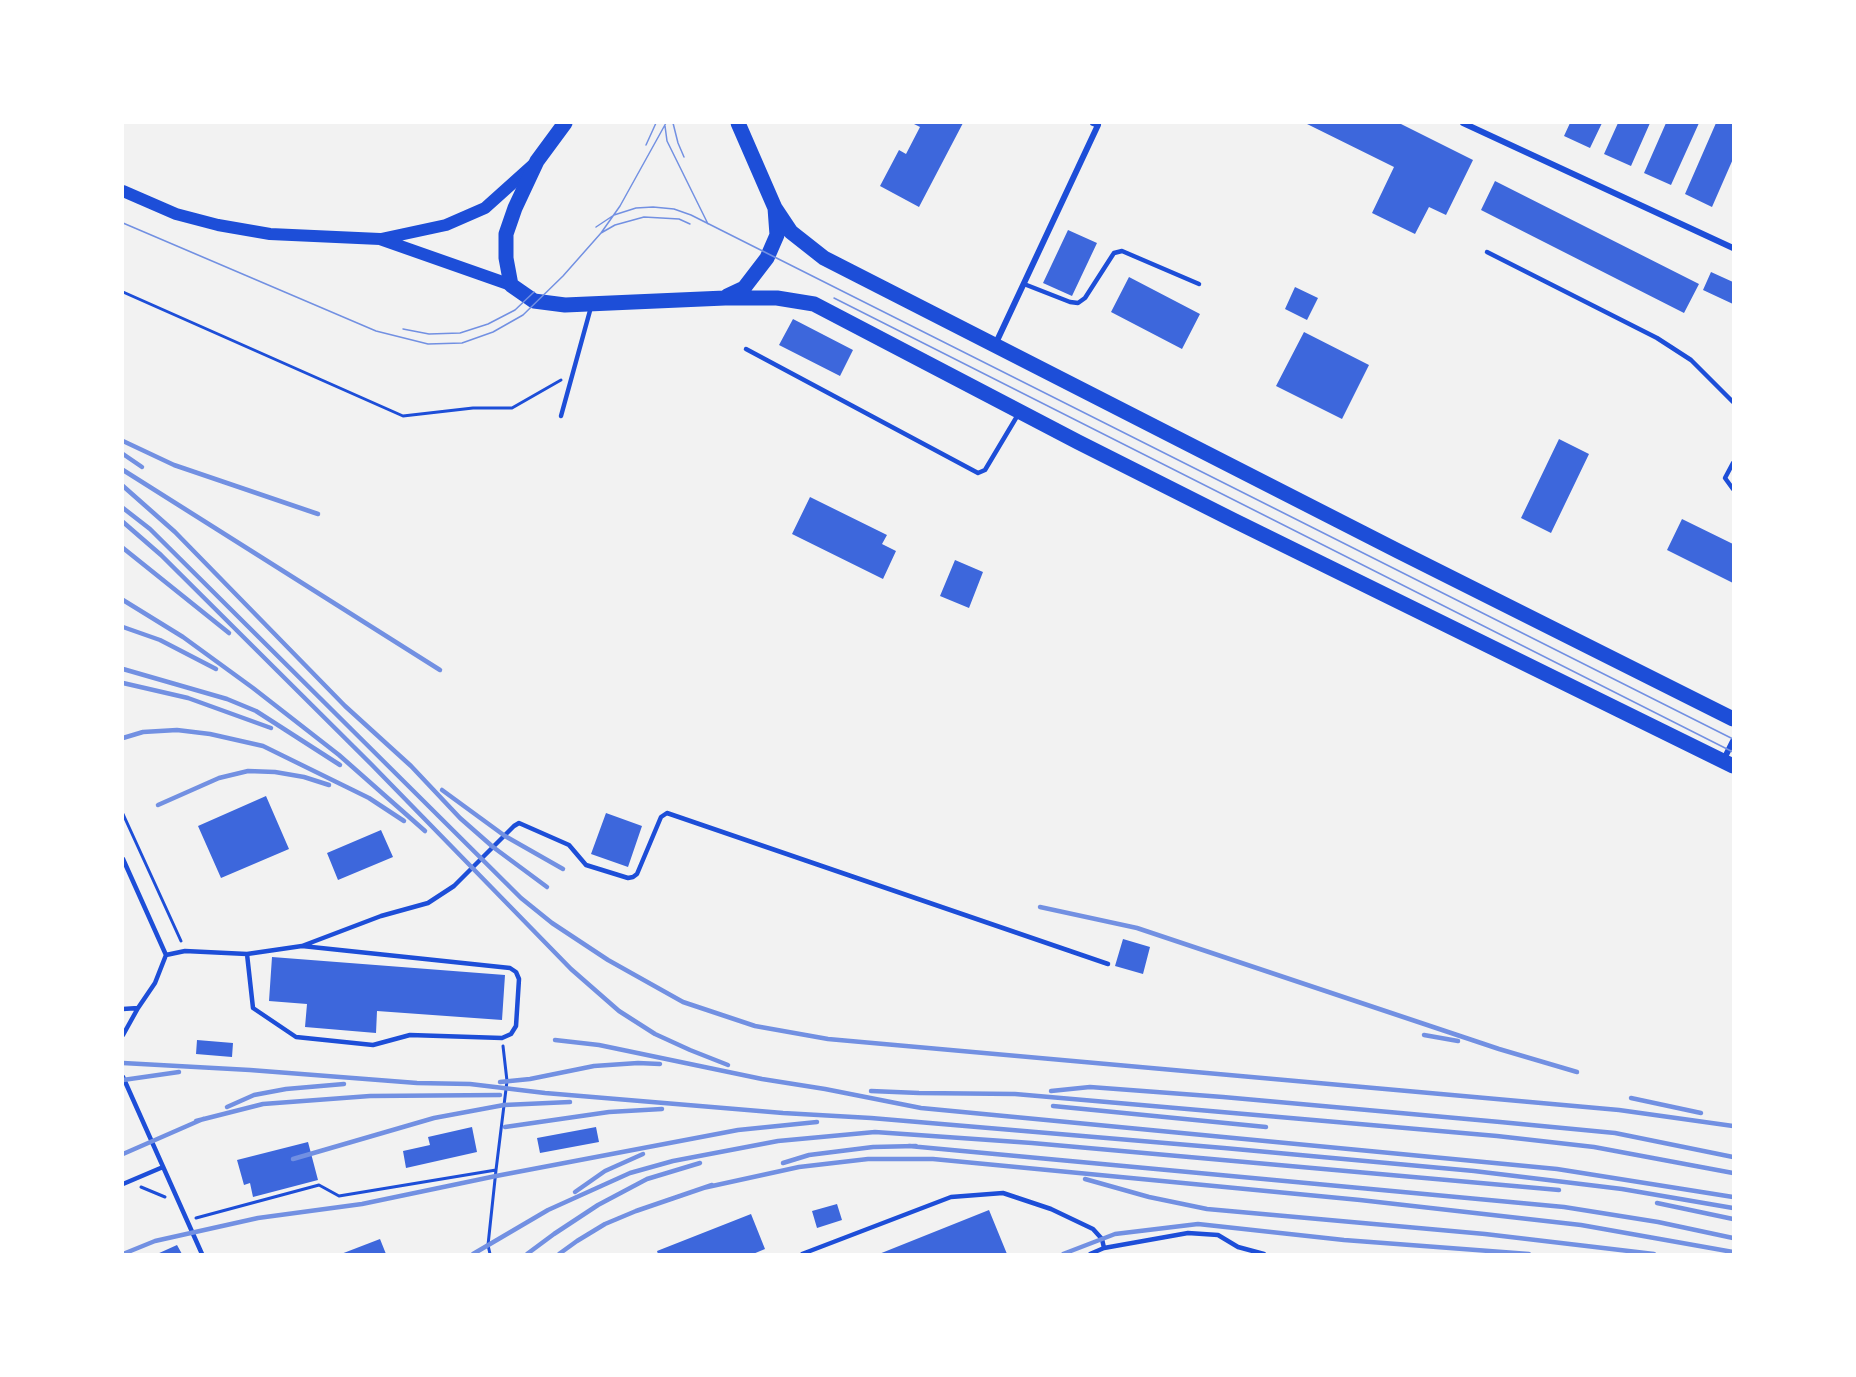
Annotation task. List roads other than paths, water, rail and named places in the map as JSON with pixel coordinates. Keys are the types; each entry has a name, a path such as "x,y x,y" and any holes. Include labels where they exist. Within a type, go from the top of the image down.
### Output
{"main road":[{"path":"511,285 506,258 506,234 515,208 537,161 565,123"},
{"path":"738,123 775,208 791,232 824,258 1733,719"},
{"path":"123,191 176,214 218,225 270,234 380,239 446,225 485,208 537,161"},
{"path":"725,298 744,288 767,258 777,235 775,208"},
{"path":"380,239 511,285 534,301 565,305 777,297 814,304 1078,442 1308,558 1728,764"}],"street":[{"path":"995,345 1098,126 1093,123"},
{"path":"1462,123 1733,248"},
{"path":"1728,764 1733,741"}],"lane":[{"path":"1024,284 1078,303 1085,298 1114,253 1122,251 1199,284"},
{"path":"1487,252 1657,338 1691,360 1733,402"},
{"path":"561,416 592,304"},
{"path":"746,349 978,473 985,470 1020,411"},
{"path":"1733,464 1725,478 1733,489"},
{"path":"166,955 185,951 247,954 302,946 381,916 428,903 462,879 516,824 522,824 569,845 586,865 628,878 633,877 637,874 661,817 668,813 1108,964"},
{"path":"123,859 166,955 155,983 123,1035"},
{"path":"247,954 253,1008 296,1037 373,1045 410,1035 502,1038 511,1034 516,1026 519,980 513,969 302,946"},
{"path":"123,1009 138,1008"},
{"path":"123,1077 202,1254"},
{"path":"123,1184 163,1167"},
{"path":"802,1254 951,1197 1003,1192 1051,1209 1093,1229 1102,1239 1104,1248"},
{"path":"1090,1254 1104,1248 1188,1233 1218,1235 1238,1246 1264,1254"}],"tram line":[{"path":"646,145 656,123"},
{"path":"123,223 376,331 428,344 462,343 493,332 523,315 563,276 601,233 620,206 666,123"},
{"path":"673,123 684,157"},
{"path":"665,126 667,141 708,224"},
{"path":"596,227 614,215 636,208 674,209 691,215 1733,739"},
{"path":"601,233 615,225 644,217 679,219 690,224"},
{"path":"403,329 429,334 460,333 488,324 515,310 534,292"},
{"path":"834,298 1733,752"}],"railway":[{"path":"123,441 174,465 318,514"},
{"path":"123,454 142,467"},
{"path":"123,470 440,670"},
{"path":"123,486 175,532 345,706 411,766 460,818 493,847 547,887"},
{"path":"123,508 150,529 521,898 552,923 608,960 683,1002 755,1026 828,1039 1619,1110 1733,1126"},
{"path":"123,522 161,555 371,764 571,969 619,1011 655,1034 728,1065"},
{"path":"123,548 229,633"},
{"path":"123,600 183,637 253,688 339,755 425,831"},
{"path":"123,627 160,640 216,669"},
{"path":"123,669 227,699 256,711 340,765"},
{"path":"123,683 188,698 271,728"},
{"path":"123,738 143,732 177,730 210,734 263,746 369,798 404,821"},
{"path":"158,805 219,778 248,771 275,772 304,777 329,785"},
{"path":"442,790 505,836 563,869"},
{"path":"1040,907 1137,928 1499,1049 1577,1072"},
{"path":"1424,1035 1458,1041"},
{"path":"555,1040 599,1045 762,1079 921,1108 1557,1169 1733,1197"},
{"path":"123,1063 417,1083 470,1084 545,1093 1224,1148 1474,1171 1622,1189 1733,1208"},
{"path":"500,1082 530,1079 594,1066 660,1064"},
{"path":"123,1080 179,1072"},
{"path":"227,1107 254,1095 286,1089 344,1084"},
{"path":"1051,1091 1090,1087 1615,1133 1733,1157"},
{"path":"871,1091 1015,1094 1497,1136 1594,1147 1733,1173"},
{"path":"196,1121 263,1104 370,1096 500,1095"},
{"path":"1631,1098 1701,1113"},
{"path":"293,1159 434,1118 504,1105 570,1102"},
{"path":"1053,1106 1266,1127"},
{"path":"505,1127 609,1112 662,1109"},
{"path":"123,1154 203,1119"},
{"path":"123,1254 155,1241 258,1218 362,1204 738,1130 817,1122"},
{"path":"473,1254 548,1210 630,1173 673,1161 778,1141 875,1132 1032,1143 1559,1190"},
{"path":"909,1146 1564,1207 1658,1222 1733,1238"},
{"path":"783,1163 809,1155 873,1147 916,1146"},
{"path":"575,1192 605,1171 643,1154"},
{"path":"703,1188 799,1167 868,1159 933,1159 1360,1200 1581,1225 1733,1252"},
{"path":"527,1254 598,1205 647,1179 700,1163"},
{"path":"1085,1179 1149,1197 1207,1209 1485,1234 1654,1254"},
{"path":"559,1254 605,1224 712,1185"},
{"path":"1657,1203 1733,1219"},
{"path":"1063,1254 1115,1234 1198,1224 1344,1240 1529,1254"}]}
